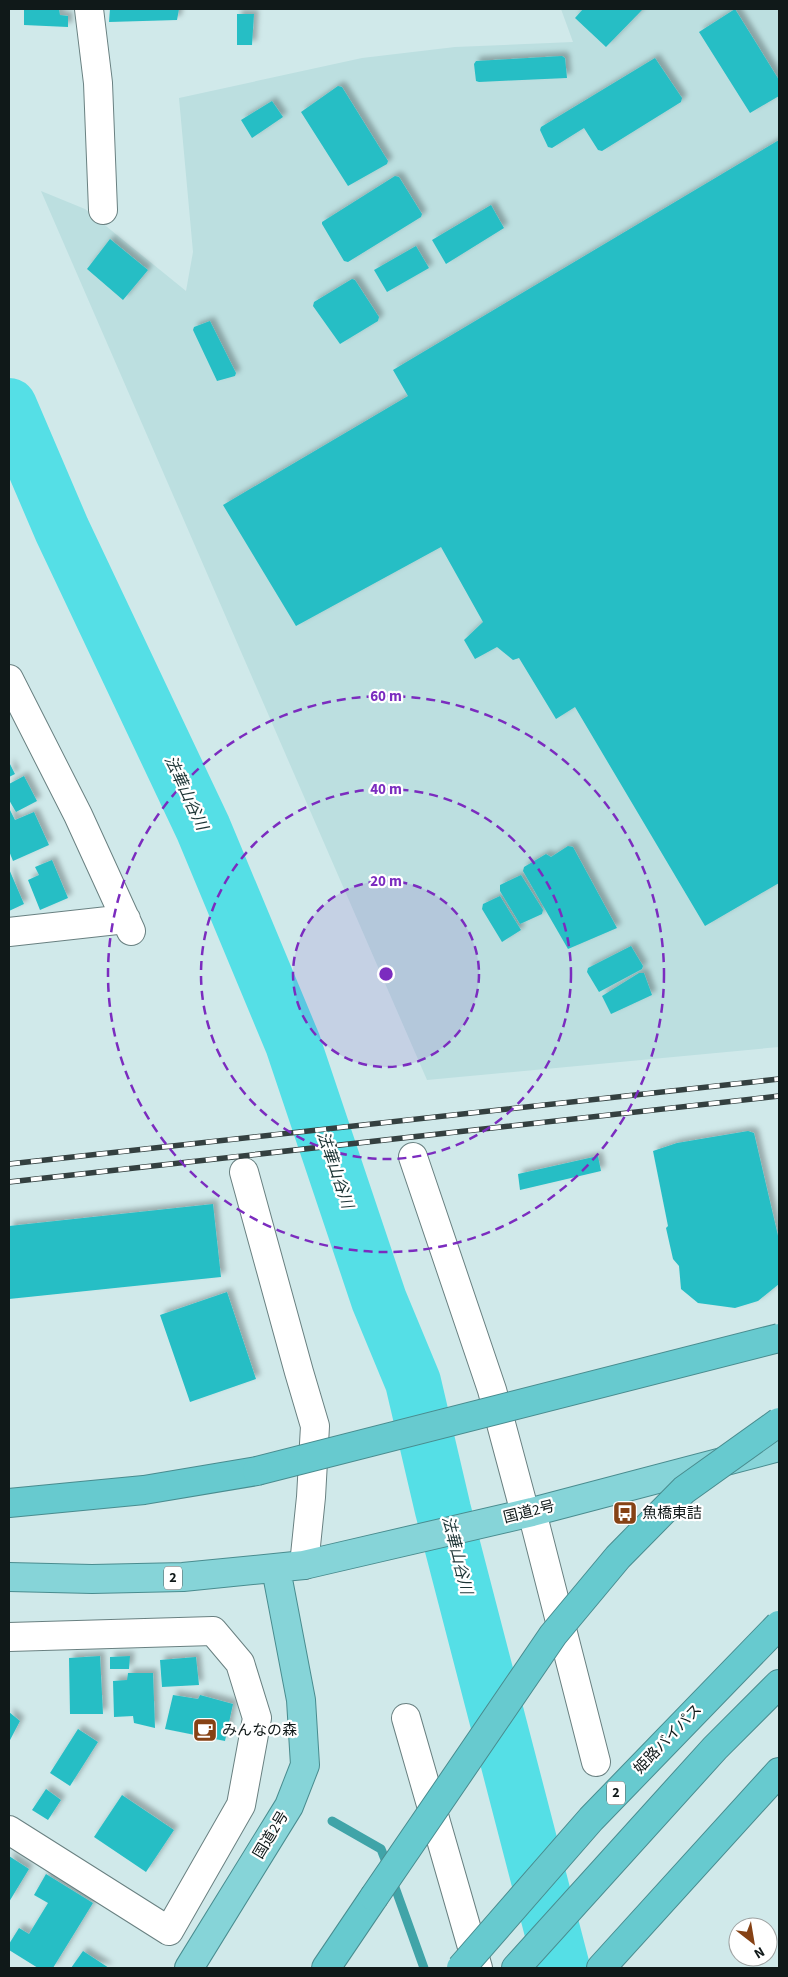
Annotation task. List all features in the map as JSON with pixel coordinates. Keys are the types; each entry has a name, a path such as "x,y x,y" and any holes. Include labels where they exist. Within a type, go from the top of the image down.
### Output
{"highway":[{"path":"9,1503 144,1490 257,1471 779,1338"},
{"path":"326,1968 553,1635 618,1557 684,1490 779,1422"},
{"name":"国道2号","path":"9,1576 92,1579 183,1577 304,1565 529,1512 779,1447"},
{"name":"国道2号","path":"189,1968 288,1806 305,1765 301,1700 276,1568"},
{"name":"姫路バイパス","path":"461,1968 591,1819 779,1625"},
{"path":"516,1968 715,1748 779,1684"},
{"path":"602,1968 779,1772"}],"street":[{"path":"89,9 98,82 103,210"},
{"path":"9,679 78,815 128,925 9,932"},
{"path":"413,1157 492,1390 529,1512 596,1762"},
{"path":"244,1172 299,1372 316,1426 304,1565"},
{"path":"9,1637 212,1631 240,1663 257,1718 241,1805 168,1931 9,1830"},
{"path":"406,1718 478,1968"}],"shaded area":[{"path":"561,9 779,9 779,1047 427,1080 41,191 85,209 186,291 193,252 179,98 362,58 455,47 573,42"}],"building":[{"path":"24,9 59,9 60,15 68,16 68,27 24,25"},
{"path":"110,9 179,9 177,20 109,22"},
{"path":"583,9 643,9 606,47 575,18"},
{"path":"735,9 779,80 779,96 750,113 699,32"},
{"path":"237,14 254,14 252,45 237,45"},
{"path":"562,56 565,58 567,78 476,81 474,64 476,61"},
{"path":"655,58 682,98 681,102 602,151 598,150 584,128 552,148 548,147 540,130 541,127"},
{"path":"338,86 342,87 388,161 387,164 348,186 301,112"},
{"path":"272,101 283,117 252,138 241,120"},
{"path":"779,140 779,883 705,926 575,707 556,719 519,658 513,660 497,647 475,659 464,640 483,622 441,547 296,626 223,505 408,396 393,370"},
{"path":"395,176 399,177 422,214 421,217 348,262 344,261 322,222"},
{"path":"491,205 504,228 446,264 432,240"},
{"path":"110,239 148,270 123,300 87,269"},
{"path":"416,246 429,268 387,292 374,270"},
{"path":"352,279 355,280 379,317 378,321 340,344 313,306 314,302"},
{"path":"210,321 236,373 235,376 217,381 193,330 194,327"},
{"path":"9,762 15,774 9,777"},
{"path":"24,776 37,801 16,812 9,800 9,784"},
{"path":"9,810 15,820 34,812 49,845 13,861 9,851"},
{"path":"568,846 573,847 617,928 568,949 523,871 524,867 546,854 551,857"},
{"path":"52,860 68,898 40,910 28,880 39,875 35,867"},
{"path":"9,869 24,904 9,911"},
{"path":"521,875 543,910 542,914 520,924 500,891 500,885"},
{"path":"500,896 521,930 502,942 482,909 483,904"},
{"path":"631,946 643,966 642,969 599,992 587,972 588,968"},
{"path":"639,973 644,973 652,995 611,1014 602,996"},
{"path":"748,1131 754,1133 779,1240 779,1284 758,1301 735,1308 698,1303 681,1289 679,1266 673,1259 653,1151 677,1143"},
{"path":"598,1156 601,1171 520,1190 518,1174"},
{"path":"213,1204 221,1277 9,1299 9,1226"},
{"path":"227,1292 256,1379 190,1402 160,1315"},
{"path":"100,1656 103,1714 70,1714 69,1658"},
{"path":"130,1656 129,1669 110,1669 110,1657"},
{"path":"196,1657 199,1685 162,1687 160,1660"},
{"path":"128,1673 153,1673 155,1728 134,1723 133,1716 114,1717 113,1681 127,1680"},
{"path":"173,1695 198,1699 200,1695 233,1704 225,1741 165,1729"},
{"path":"9,1712 20,1721 9,1742"},
{"path":"78,1729 98,1742 70,1786 50,1773"},
{"path":"46,1789 61,1800 48,1820 32,1810"},
{"path":"122,1795 174,1830 146,1872 94,1837"},
{"path":"9,1856 29,1869 9,1902"},
{"path":"46,1874 93,1903 53,1968 38,1968 9,1950 9,1944 19,1928 29,1934 48,1903 34,1895"},
{"path":"83,1951 109,1968 71,1968"}],"waterway":[{"name":"法華山谷川","path":"9,406 62,530 203,828 293,1044 379,1300 413,1382 443,1510 562,1968"},
{"path":"332,1821 381,1849 388,1867"},
{"path":"392,1879 424,1968"}],"railway":[{"path":"9,1164 779,1079"},
{"path":"9,1182 779,1096"}],"place":[{"name":"魚橋東詰","path":"625,1513"},
{"name":"みんなの森","path":"205,1730"}]}
